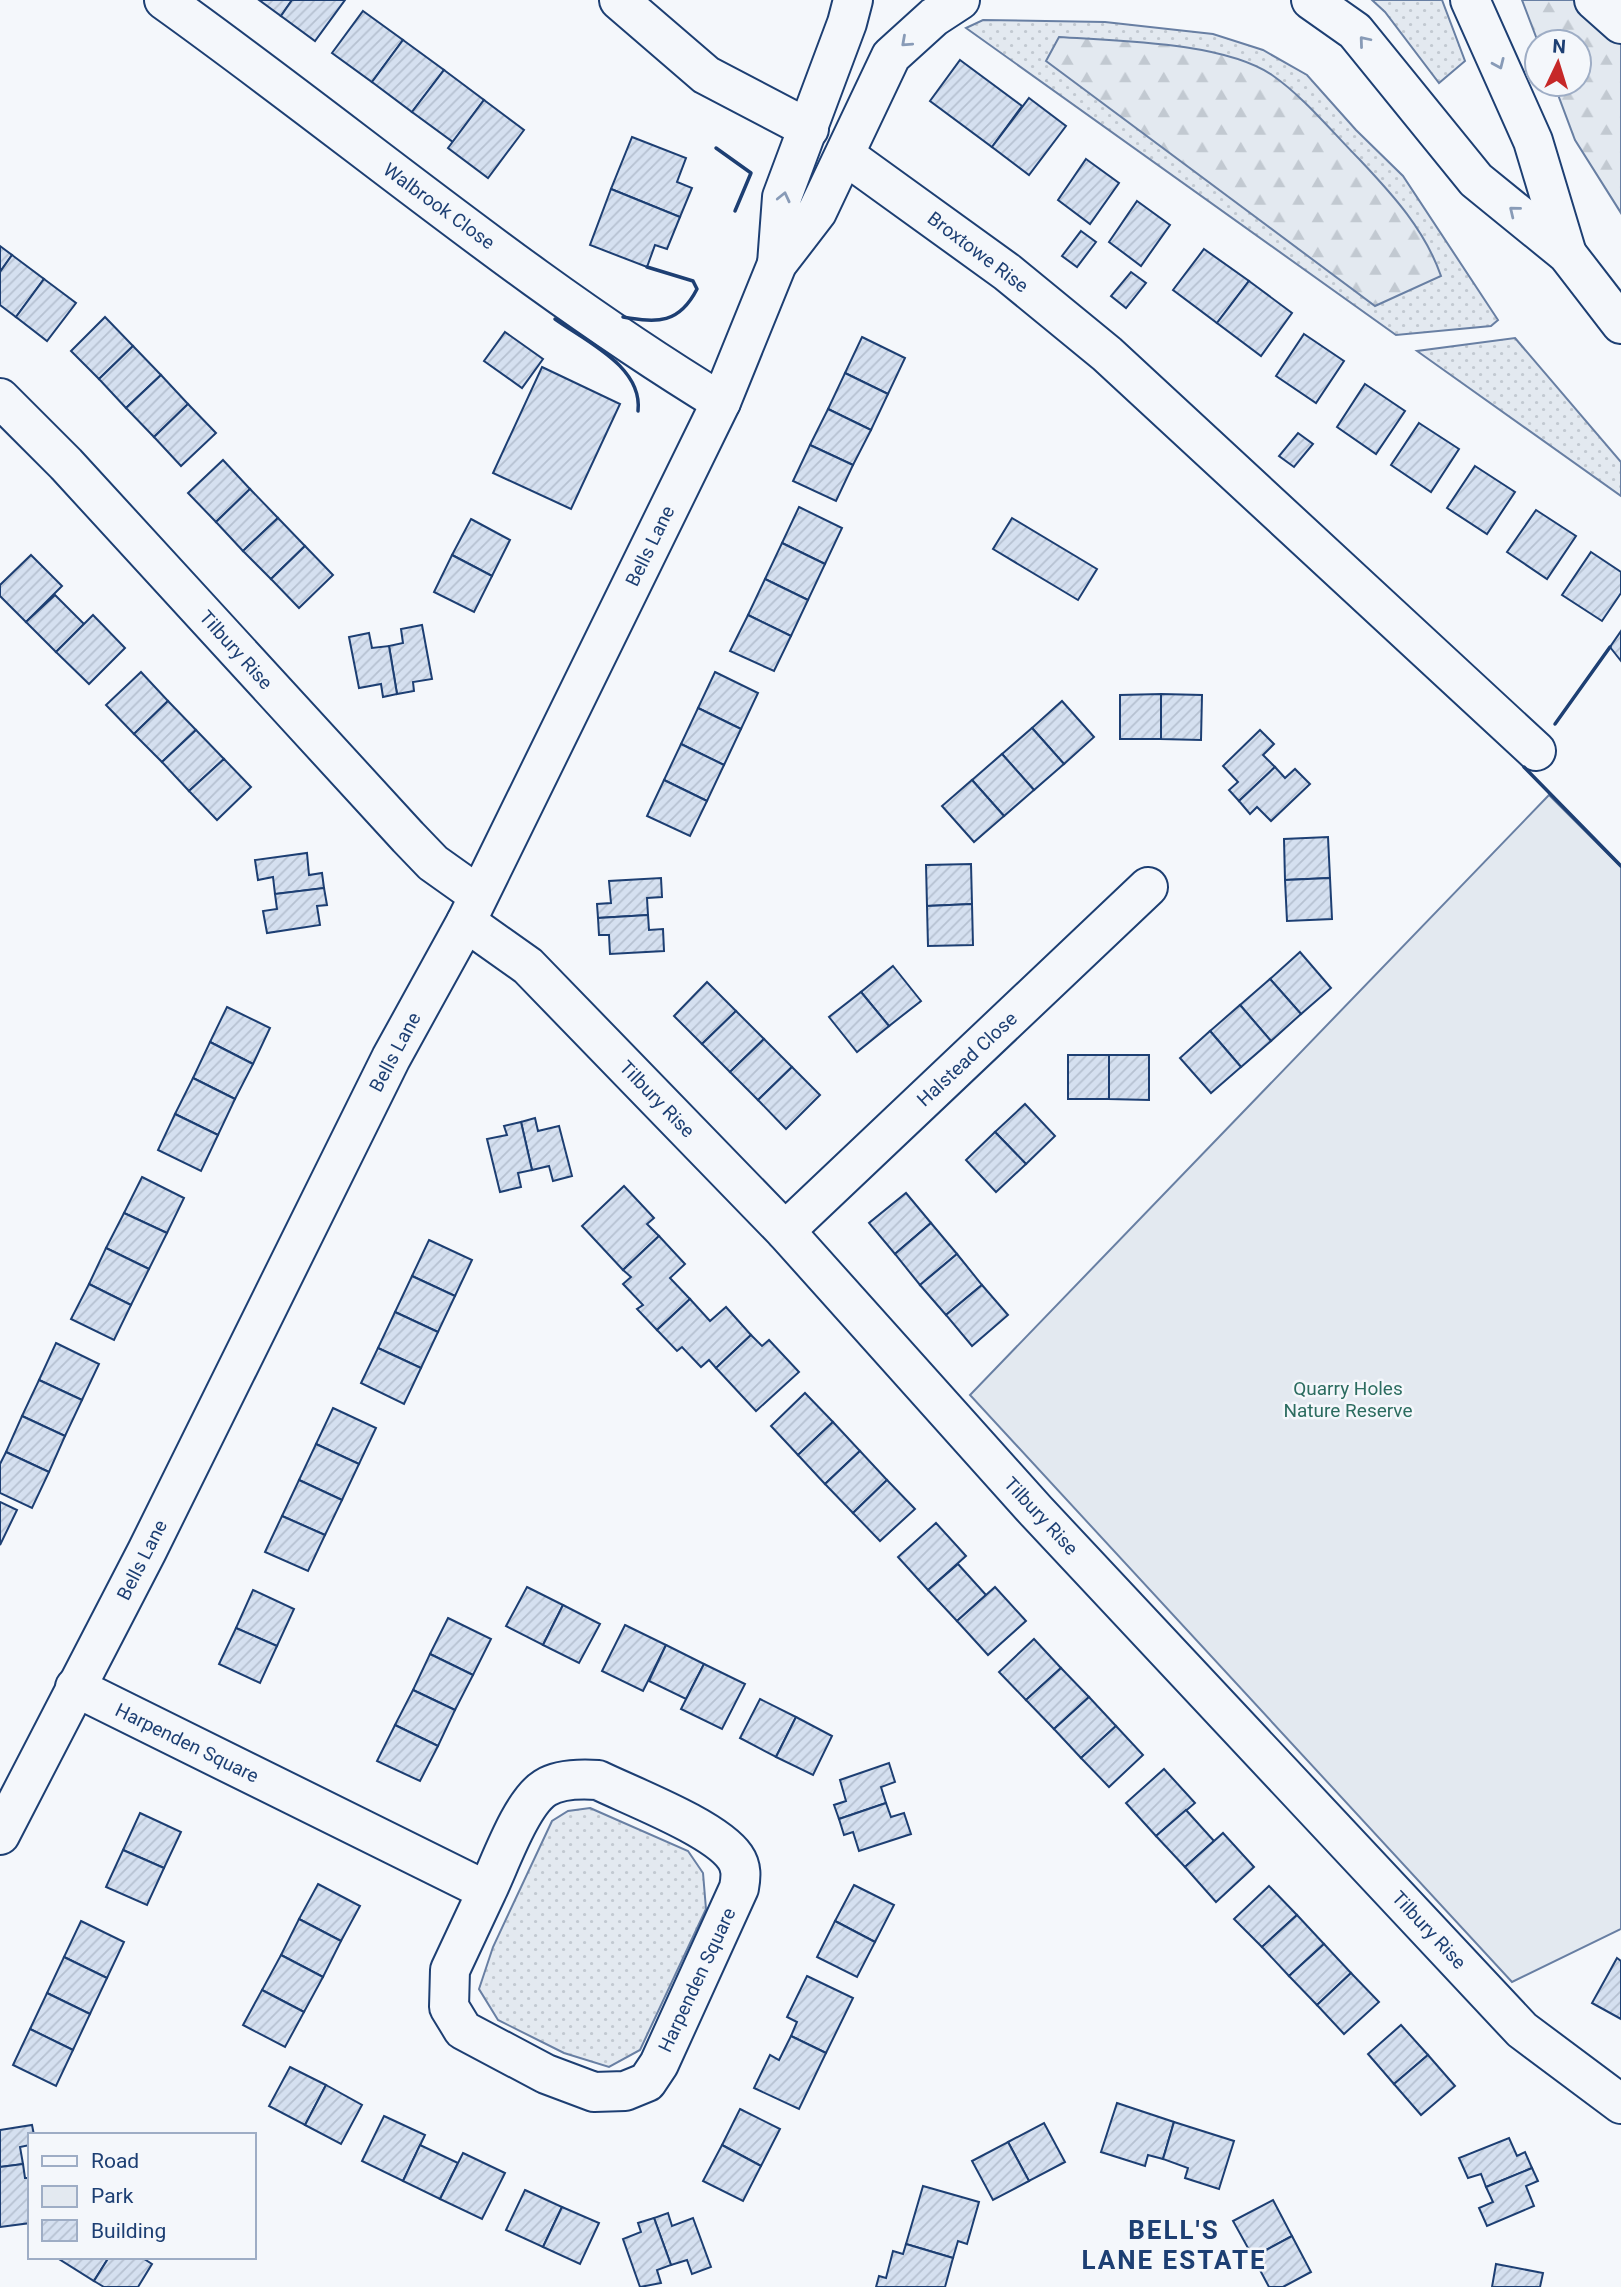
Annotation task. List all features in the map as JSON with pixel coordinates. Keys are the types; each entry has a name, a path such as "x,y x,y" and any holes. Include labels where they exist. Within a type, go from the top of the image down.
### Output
{"main road":[{"name":"Walbrook Close","path":"164,0 387,168 640,352 721,402"},
{"path":"619,0 706,75 809,129"},
{"name":"Bells Lane","path":"777,264 782,197 848,23 853,0"},
{"name":"Bells Lane","path":"0,1835 147,1551 391,1058 472,909 721,402 777,264 817,212 891,56 934,17 960,0"},
{"path":"1311,0 1355,31 1476,180 1567,254 1621,324"},
{"path":"1470,0 1534,141 1567,254"},
{"path":"1594,0 1621,24"},
{"name":"Broxtowe Rise","path":"845,155 1007,272 1107,354 1536,751"},
{"name":"Tilbury Rise","path":"0,398 66,464 433,863 472,909 785,1231 1036,1511 1522,2030 1621,2104"},
{"name":"Halstead Close","path":"785,1231 1148,887"},
{"name":"Harpenden Square","path":"75,1687 487,1891"},
{"name":"Harpenden Square","path":"581,1779 598,1780 717,1839 735,1857 741,1871 740,1888 659,2064 647,2082 625,2091 594,2092 558,2078 463,2030 449,2007 450,1970 487,1891 530,1803 546,1787 581,1779"}],"green space":[{"path":"1372,0 1442,0 1465,61 1439,83 1385,12"},
{"path":"1522,0 1621,0 1621,213 1575,140 1559,98 1593,98 1593,28 1533,28"},
{"path":"983,20 1105,22 1213,34 1263,50 1307,75 1356,130 1403,176 1498,320 1491,326 1396,335 966,28"},
{"path":"1059,37 1139,42 1199,50 1251,64 1272,75 1307,105 1396,200 1426,243 1441,276 1375,306 1046,61"},
{"path":"1515,338 1621,462 1621,496 1417,351"},
{"name":"Quarry Holes Nature Reserve","path":"1549,795 1621,867 1621,1929 1512,1982 970,1395"},
{"path":"590,1808 688,1851 703,1873 706,1909 640,2050 609,2067 564,2053 498,2020 479,1989 493,1947 552,1821 568,1811"}],"building":[{"path":"259,0 292,0 281,16"},
{"path":"292,0 345,0 315,41 281,16"},
{"path":"363,11 403,40 372,82 332,53"},
{"path":"403,40 444,70 412,112 372,82"},
{"path":"960,60 1022,106 992,147 930,101"},
{"path":"444,70 484,100 453,142 412,112"},
{"path":"1029,98 1066,126 1029,175 992,147"},
{"path":"484,100 524,130 488,178 448,148"},
{"path":"632,137 686,158 677,182 692,188 680,217 611,189"},
{"path":"1086,159 1119,183 1090,224 1058,200"},
{"path":"611,189 680,217 667,249 655,245 647,267 590,245"},
{"path":"1137,201 1170,225 1141,266 1109,242"},
{"path":"1081,231 1096,242 1077,267 1062,256"},
{"path":"0,246 12,255 0,272"},
{"path":"1204,249 1249,281 1217,323 1173,290"},
{"path":"12,255 44,279 16,317 0,305 0,272"},
{"path":"1131,272 1146,283 1126,308 1111,296"},
{"path":"44,279 76,303 47,341 16,317"},
{"path":"1249,281 1292,313 1261,356 1217,323"},
{"path":"105,317 133,346 99,379 71,351"},
{"path":"505,332 543,359 522,388 484,361"},
{"path":"1304,334 1344,361 1316,403 1276,376"},
{"path":"862,337 905,358 888,394 845,373"},
{"path":"133,346 161,375 126,408 99,379"},
{"path":"542,367 620,404 571,509 493,473"},
{"path":"845,373 888,394 871,430 828,409"},
{"path":"161,375 188,404 154,437 126,408"},
{"path":"1365,384 1405,411 1376,454 1337,427"},
{"path":"188,404 216,433 181,466 154,437"},
{"path":"828,409 871,430 853,465 810,445"},
{"path":"1419,423 1459,449 1431,492 1391,465"},
{"path":"1298,433 1313,444 1294,467 1279,456"},
{"path":"810,445 853,465 836,501 793,481"},
{"path":"223,460 250,489 216,522 188,493"},
{"path":"1475,466 1515,492 1487,534 1447,508"},
{"path":"250,489 278,518 243,551 216,522"},
{"path":"799,507 842,528 825,564 782,543"},
{"path":"1536,510 1576,536 1547,579 1507,552"},
{"path":"278,518 305,546 271,579 243,551"},
{"path":"1012,518 1097,569 1078,600 993,549"},
{"path":"471,519 510,540 492,576 452,555"},
{"path":"782,543 825,564 808,600 765,579"},
{"path":"305,546 333,575 299,608 271,579"},
{"path":"1591,552 1621,572 1621,593 1602,621 1562,595"},
{"path":"31,555 62,586 26,622 0,596 0,585"},
{"path":"452,555 492,576 474,612 434,592"},
{"path":"765,579 808,600 791,636 748,615"},
{"path":"55,595 84,624 56,652 26,622"},
{"path":"93,615 125,648 89,684 56,652"},
{"path":"748,615 791,636 774,671 730,651"},
{"path":"422,625 432,679 413,682 414,691 397,694 389,646 403,643 401,629"},
{"path":"1621,631 1621,661 1610,647"},
{"path":"369,633 372,648 389,646 397,694 383,697 381,684 359,688 349,637"},
{"path":"141,672 168,701 134,734 106,705"},
{"path":"715,672 758,693 741,729 698,708"},
{"path":"1161,694 1161,739 1120,739 1120,695"},
{"path":"1161,694 1202,695 1201,740 1161,739"},
{"path":"168,701 196,730 162,762 134,734"},
{"path":"1062,701 1094,737 1064,764 1032,728"},
{"path":"698,708 741,729 724,765 681,744"},
{"path":"1032,728 1064,764 1034,790 1002,754"},
{"path":"196,730 224,759 189,791 162,762"},
{"path":"1260,730 1274,744 1263,755 1275,767 1239,801 1229,790 1238,782 1223,766"},
{"path":"681,744 724,765 707,801 664,780"},
{"path":"1002,754 1034,790 1004,816 972,780"},
{"path":"224,759 251,787 217,820 189,791"},
{"path":"1275,767 1285,778 1295,769 1310,784 1271,821 1257,807 1250,814 1239,801"},
{"path":"664,780 707,801 690,836 647,816"},
{"path":"972,780 1004,816 974,842 942,806"},
{"path":"1328,837 1330,878 1285,880 1284,839"},
{"path":"307,853 309,875 322,873 324,888 275,894 273,877 258,880 255,860"},
{"path":"971,864 972,904 927,906 926,865"},
{"path":"661,878 662,897 647,898 648,915 598,918 597,904 611,903 609,881"},
{"path":"1330,878 1332,919 1287,921 1285,880"},
{"path":"324,888 327,905 317,906 320,925 267,933 263,911 277,909 275,894"},
{"path":"972,904 973,945 928,946 927,906"},
{"path":"648,915 649,930 663,929 664,951 610,954 609,935 599,935 598,918"},
{"path":"1300,952 1331,988 1301,1014 1270,979"},
{"path":"893,966 921,1001 889,1026 861,992"},
{"path":"1270,979 1301,1014 1271,1041 1240,1005"},
{"path":"707,982 736,1011 702,1044 674,1016"},
{"path":"861,992 889,1026 857,1052 829,1017"},
{"path":"1240,1005 1271,1041 1241,1067 1210,1031"},
{"path":"227,1007 270,1028 253,1064 210,1042"},
{"path":"736,1011 764,1039 730,1072 702,1044"},
{"path":"1210,1031 1241,1067 1211,1093 1180,1058"},
{"path":"764,1039 792,1067 758,1100 730,1072"},
{"path":"210,1042 253,1064 235,1099 193,1078"},
{"path":"1068,1055 1109,1055 1109,1099 1068,1099"},
{"path":"1109,1055 1149,1055 1149,1100 1109,1099"},
{"path":"792,1067 820,1095 786,1129 758,1100"},
{"path":"193,1078 235,1099 218,1135 175,1114"},
{"path":"1025,1104 1055,1136 1026,1164 995,1132"},
{"path":"175,1114 218,1135 201,1171 158,1150"},
{"path":"535,1118 538,1131 559,1126 572,1176 553,1181 549,1166 532,1170 521,1122"},
{"path":"521,1122 532,1170 518,1173 521,1187 500,1192 487,1139 507,1135 504,1126"},
{"path":"995,1132 1026,1164 996,1192 966,1160"},
{"path":"142,1177 184,1198 167,1233 124,1213"},
{"path":"624,1186 654,1218 647,1224 659,1236 623,1270 582,1226"},
{"path":"906,1193 931,1223 895,1254 869,1223"},
{"path":"124,1213 167,1233 149,1269 106,1248"},
{"path":"931,1223 957,1254 920,1285 895,1254"},
{"path":"659,1236 685,1264 670,1278 690,1299 657,1330 637,1309 643,1305 623,1284 631,1277 623,1270"},
{"path":"429,1240 472,1260 455,1296 412,1276"},
{"path":"106,1248 149,1269 131,1305 89,1284"},
{"path":"957,1254 982,1285 946,1315 920,1285"},
{"path":"412,1276 455,1296 438,1332 395,1312"},
{"path":"89,1284 131,1305 114,1340 71,1319"},
{"path":"982,1285 1008,1315 972,1346 946,1315"},
{"path":"690,1299 710,1321 726,1307 751,1335 716,1368 709,1360 701,1367 682,1347 677,1351 657,1330"},
{"path":"395,1312 438,1332 421,1368 378,1348"},
{"path":"751,1335 762,1346 769,1340 799,1372 756,1411 716,1368"},
{"path":"56,1343 99,1364 82,1400 39,1380"},
{"path":"378,1348 421,1368 404,1404 361,1383"},
{"path":"39,1380 82,1400 65,1436 22,1416"},
{"path":"805,1393 833,1422 798,1455 771,1426"},
{"path":"333,1408 376,1428 359,1464 316,1444"},
{"path":"22,1416 65,1436 49,1472 6,1452"},
{"path":"833,1422 860,1451 825,1484 798,1455"},
{"path":"316,1444 359,1464 342,1500 299,1480"},
{"path":"860,1451 887,1480 853,1513 825,1484"},
{"path":"6,1452 49,1472 32,1508 0,1493 0,1464"},
{"path":"299,1480 342,1500 325,1535 282,1516"},
{"path":"887,1480 915,1509 880,1541 853,1513"},
{"path":"0,1502 17,1510 0,1545"},
{"path":"282,1516 325,1535 308,1571 265,1552"},
{"path":"936,1523 966,1556 928,1590 898,1557"},
{"path":"958,1564 986,1595 957,1621 928,1590"},
{"path":"527,1587 563,1605 543,1645 506,1626"},
{"path":"995,1587 1026,1621 988,1655 957,1621"},
{"path":"253,1590 294,1609 277,1646 236,1628"},
{"path":"563,1605 600,1624 579,1663 543,1645"},
{"path":"448,1618 491,1639 473,1675 430,1654"},
{"path":"625,1625 666,1645 643,1691 602,1671"},
{"path":"236,1628 277,1646 260,1683 219,1664"},
{"path":"1034,1639 1061,1668 1026,1700 999,1672"},
{"path":"666,1645 704,1664 686,1699 649,1681"},
{"path":"430,1654 473,1675 455,1710 413,1690"},
{"path":"704,1664 745,1684 722,1729 681,1709"},
{"path":"1061,1668 1089,1697 1054,1729 1026,1700"},
{"path":"413,1690 455,1710 438,1746 395,1725"},
{"path":"1089,1697 1116,1726 1081,1758 1054,1729"},
{"path":"760,1699 796,1717 776,1757 740,1738"},
{"path":"796,1717 832,1736 813,1775 776,1757"},
{"path":"395,1725 438,1746 420,1781 377,1761"},
{"path":"1116,1726 1143,1755 1109,1787 1081,1758"},
{"path":"889,1763 895,1782 881,1787 886,1803 839,1819 834,1805 846,1801 840,1780"},
{"path":"1164,1769 1195,1803 1156,1836 1126,1803"},
{"path":"886,1803 891,1817 904,1813 911,1834 859,1851 853,1832 844,1835 839,1819"},
{"path":"1186,1810 1214,1841 1185,1867 1156,1836"},
{"path":"140,1813 181,1832 164,1868 123,1850"},
{"path":"1223,1833 1254,1867 1216,1902 1185,1867"},
{"path":"123,1850 164,1868 147,1905 106,1887"},
{"path":"318,1884 360,1906 341,1941 299,1919"},
{"path":"854,1885 894,1905 875,1942 835,1921"},
{"path":"1269,1886 1297,1915 1262,1947 1234,1919"},
{"path":"1297,1915 1324,1944 1289,1976 1262,1947"},
{"path":"299,1919 341,1941 323,1977 281,1955"},
{"path":"81,1921 124,1942 107,1978 64,1957"},
{"path":"835,1921 875,1942 857,1977 817,1957"},
{"path":"1324,1944 1351,1973 1317,2005 1289,1976"},
{"path":"281,1955 323,1977 304,2012 262,1990"},
{"path":"64,1957 107,1978 90,2014 47,1993"},
{"path":"1617,1958 1621,1961 1621,2019 1592,2003"},
{"path":"1351,1973 1379,2002 1344,2034 1317,2005"},
{"path":"807,1976 853,1998 826,2053 791,2036 797,2022 787,2017"},
{"path":"262,1990 304,2012 285,2047 243,2025"},
{"path":"47,1993 90,2014 73,2050 30,2029"},
{"path":"1401,2025 1428,2055 1394,2084 1368,2054"},
{"path":"30,2029 73,2050 56,2086 13,2065"},
{"path":"791,2036 826,2053 799,2109 754,2088 770,2055 779,2060"},
{"path":"1428,2055 1455,2086 1421,2115 1394,2084"},
{"path":"290,2067 326,2085 305,2125 269,2106"},
{"path":"326,2085 362,2105 341,2144 305,2125"},
{"path":"1117,2103 1174,2122 1163,2159 1148,2155 1145,2166 1101,2152"},
{"path":"740,2109 780,2129 761,2166 722,2145"},
{"path":"384,2116 425,2135 403,2181 362,2161"},
{"path":"1174,2122 1234,2141 1219,2189 1185,2178 1188,2168 1163,2159"},
{"path":"1044,2123 1065,2162 1029,2181 1008,2142"},
{"path":"32,2125 34,2133 28,2133 28,2145 20,2147 23,2164 0,2167 0,2130"},
{"path":"1509,2138 1517,2156 1525,2152 1532,2168 1486,2187 1481,2174 1468,2178 1459,2158"},
{"path":"1008,2142 1029,2181 993,2200 972,2161"},
{"path":"420,2145 458,2163 440,2199 403,2181"},
{"path":"722,2145 761,2166 743,2201 703,2181"},
{"path":"463,2153 505,2173 482,2219 440,2199"},
{"path":"23,2164 25,2178 28,2178 28,2223 0,2227 0,2167"},
{"path":"1532,2168 1538,2181 1526,2186 1534,2206 1487,2226 1479,2208 1493,2202 1486,2187"},
{"path":"923,2186 979,2202 967,2244 958,2241 953,2258 906,2244"},
{"path":"525,2190 562,2207 543,2247 506,2230"},
{"path":"1273,2200 1292,2236 1253,2257 1233,2221"},
{"path":"562,2207 599,2223 580,2264 543,2247"},
{"path":"668,2213 672,2226 693,2218 711,2267 692,2274 687,2260 671,2265 654,2218"},
{"path":"654,2218 671,2265 657,2270 661,2283 640,2287 623,2239 641,2232 638,2223"},
{"path":"1292,2236 1311,2272 1283,2287 1269,2287 1253,2257"},
{"path":"906,2244 953,2258 945,2287 876,2287 879,2276 886,2278 893,2251 903,2254"},
{"path":"59,2259 108,2259 94,2281"},
{"path":"108,2259 144,2259 152,2264 138,2287 104,2287 94,2281"},
{"path":"1496,2264 1543,2273 1540,2287 1492,2287"}],"wall":[{"path":"716,148 751,173 735,211"},
{"path":"623,317 657,320 675,315 683,309 697,289 693,281 647,267"},
{"path":"555,319 597,347 622,369 632,381 637,395 638,411"},
{"path":"1555,724 1610,647"},
{"path":"1524,767 1621,866"}],"district":[{"name":"BELL'S LANE ESTATE","path":"1174,2245"}]}
